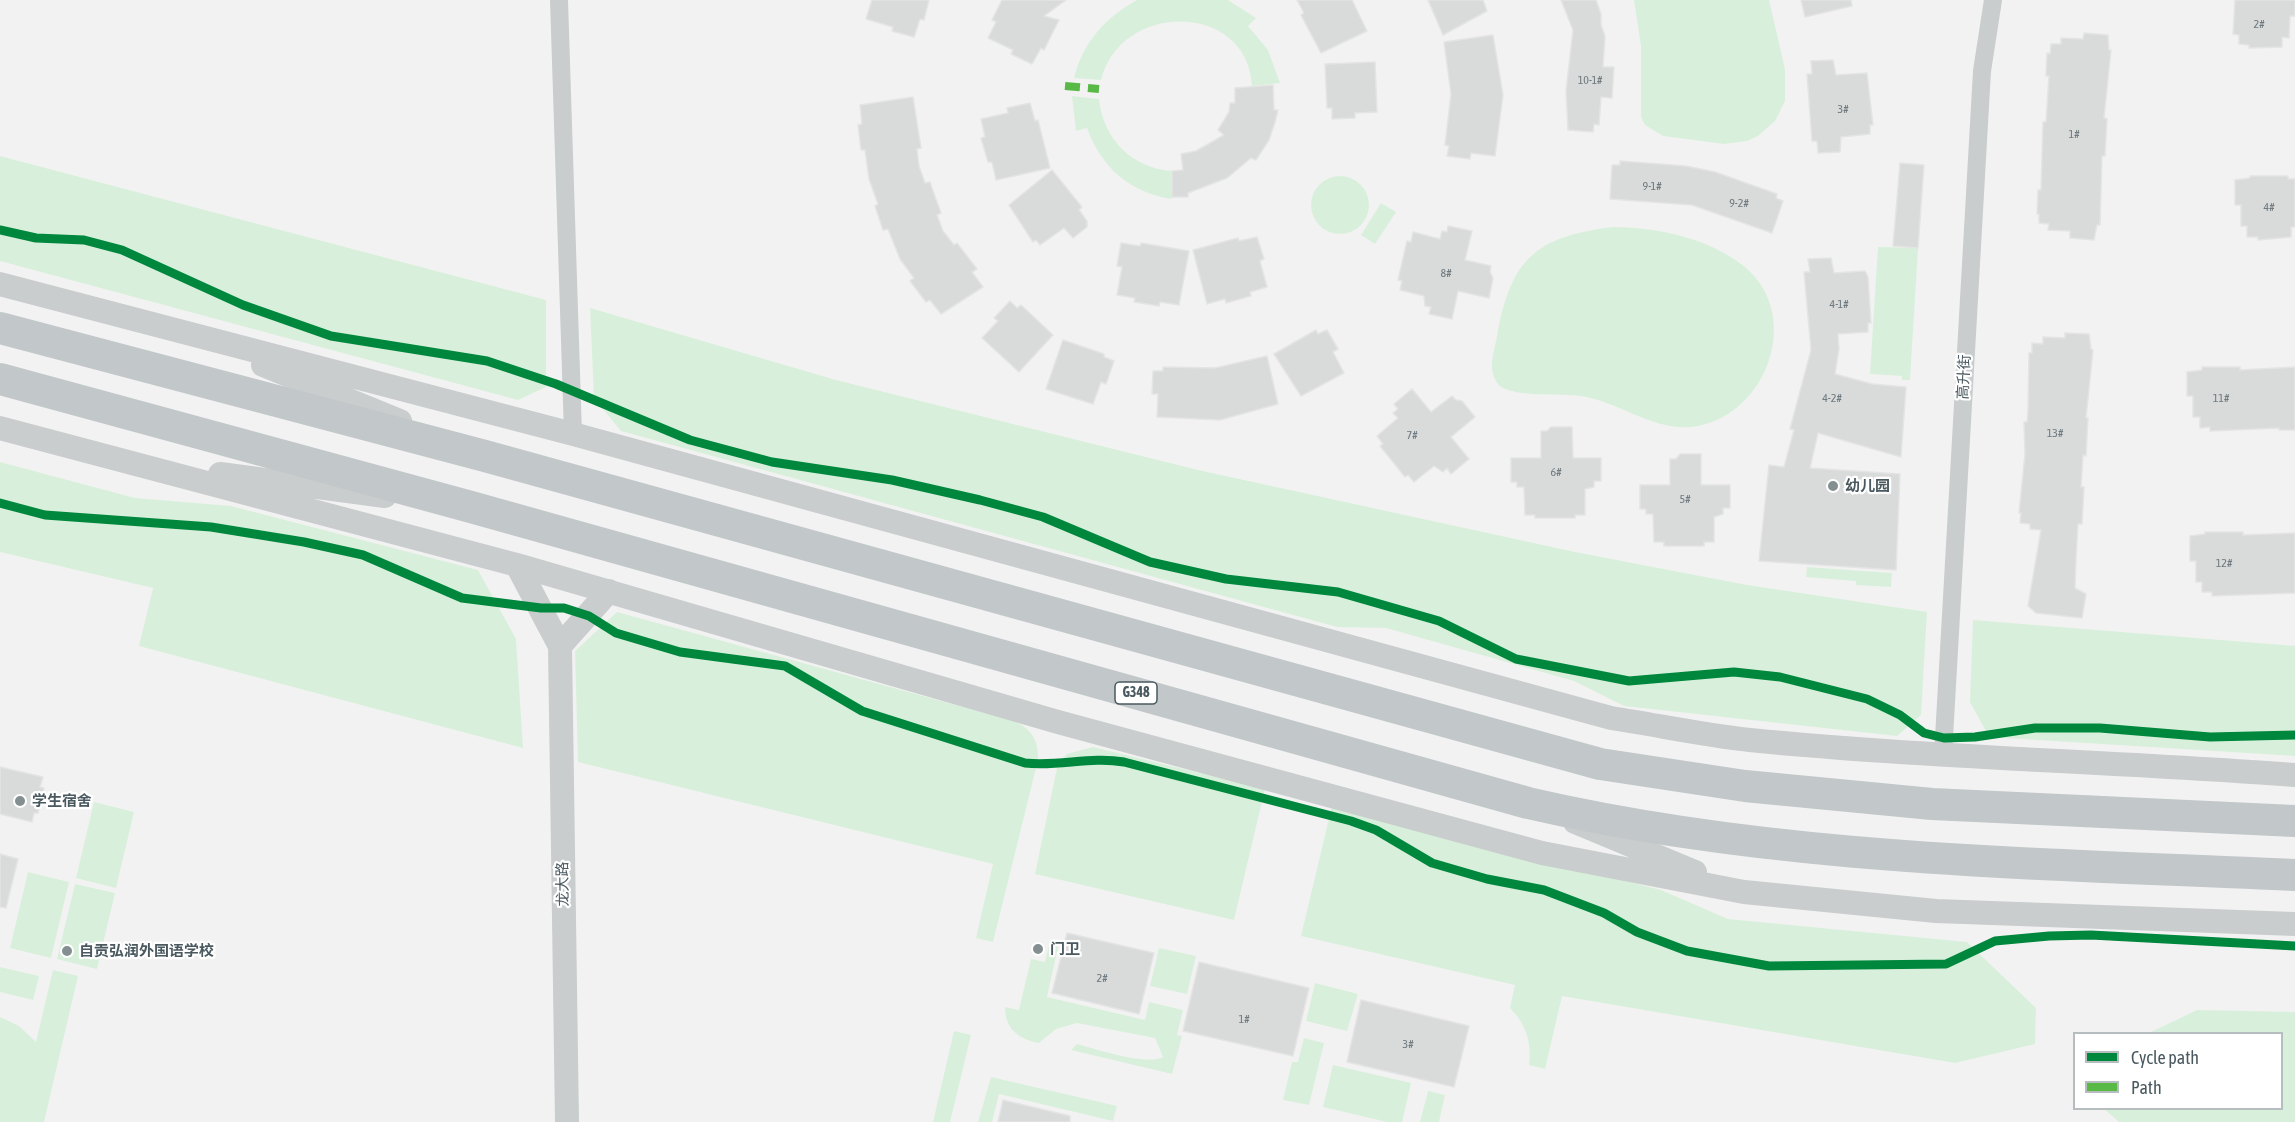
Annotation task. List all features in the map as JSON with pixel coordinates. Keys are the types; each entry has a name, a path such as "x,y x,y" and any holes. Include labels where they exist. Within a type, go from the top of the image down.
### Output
{"highway":[{"path":"0,328 485,456 1600,765 1745,786 1932,804 2295,821"},
{"name":"G348","path":"0,379 471,507 1528,803 1592,818 1742,840 1932,859 2295,875"}],"street":[{"path":"558,0 573,434"},
{"name":"高升街","path":"1943,755 1982,71 1993,0"},
{"path":"0,284 573,434 1611,718 1748,740 1943,755 2150,764 2295,775"},
{"path":"174,329 485,456"},
{"path":"0,428 609,591 1058,722 1542,853 1744,892 2002,915 2214,919 2295,924"},
{"path":"123,462 471,507"},
{"path":"517,566 560,646 609,591"},
{"name":"龙大路","path":"560,646 567,1122"},
{"path":"1528,803 1744,892"},
{"path":"2230,817 2295,811"},
{"path":"2214,919 2295,910"}],"green space":[{"path":"1137,0 1228,0 1256,18 1248,26 1268,50 1280,83 1252,86 1245,58 1230,38 1208,26 1182,22 1157,25 1132,35 1113,54 1101,80 1074,78 1083,53 1097,32 1125,7"},
{"path":"1634,0 1769,0 1785,69 1785,101 1775,121 1758,136 1747,141 1724,144 1663,136 1645,125 1641,117 1641,46"},
{"path":"1072,96 1099,99 1106,127 1122,149 1144,164 1172,171 1172,199 1143,191 1119,176 1109,166 1100,155 1087,128 1076,131"},
{"path":"0,156 546,300 546,387 518,400 0,261"},
{"path":"1340,176 1351,178 1364,189 1369,205 1367,216 1356,229 1340,234 1329,232 1316,221 1311,205 1313,194 1324,181"},
{"path":"1381,203 1396,212 1375,244 1361,235"},
{"path":"1612,227 1647,229 1699,242 1731,257 1745,267 1762,287 1772,311 1774,335 1769,360 1758,383 1743,403 1722,417 1698,426 1668,426 1596,399 1513,391 1498,384 1495,379 1492,367 1494,348 1510,288 1519,270 1531,256 1564,237"},
{"path":"1878,247 1918,248 1910,380 1902,380 1902,376 1870,374"},
{"path":"590,308 836,380 1198,470 1575,552 1747,585 1927,612 1921,715 1897,736 1624,706 1574,681 1386,628 1337,627 621,431 594,398"},
{"path":"0,462 135,498 231,506 478,570 516,639 523,748 139,646 153,588 0,552"},
{"path":"1807,567 1892,573 1891,587 1856,585 1856,581 1806,577"},
{"path":"617,612 1014,721 1030,732 1036,741 1038,760 993,942 976,938 993,864 578,762 575,651"},
{"path":"1973,620 2295,646 2295,756 1989,737 1970,702"},
{"path":"1093,747 1265,789 1234,920 1035,874 1058,763 1067,754"},
{"path":"94,802 134,812 116,888 76,878"},
{"path":"1332,806 1661,890 1728,919 1967,942 2036,1008 2035,1044 1955,1063 1562,996 1545,1069 1529,1065 1530,1049 1527,1034 1510,1008 1515,985 1301,936"},
{"path":"28,872 69,882 51,958 10,948"},
{"path":"75,884 115,893 97,969 57,959"},
{"path":"1049,945 1058,947 1047,997 1145,1020 1149,1002 1183,1010 1177,1035 1182,1036 1172,1074 1071,1050 1077,1044 1121,1056 1155,1059 1163,1057 1155,1038 1077,1023 1056,1029 1039,1043 1025,1039 1014,1032 1007,1021 1005,1007 1019,1010 1031,959 1045,962"},
{"path":"1159,948 1196,956 1187,994 1150,986"},
{"path":"0,967 39,976 33,1000 0,992"},
{"path":"53,970 78,976 44,1122 0,1122 0,1017 19,1026 36,1042"},
{"path":"1315,983 1358,994 1347,1031 1306,1021"},
{"path":"2197,1010 2295,1012 2295,1122 2119,1122 2105,1110 2283,1110 2283,1032 2151,1032"},
{"path":"954,1031 971,1035 950,1122 933,1122"},
{"path":"1304,1038 1324,1043 1309,1105 1283,1100 1292,1062 1298,1062"},
{"path":"1333,1065 1411,1083 1402,1122 1387,1122 1323,1107"},
{"path":"991,1077 1117,1106 1113,1121 999,1094 992,1122 978,1122"},
{"path":"1428,1091 1445,1095 1439,1122 1420,1122"}],"building":[{"path":"872,0 929,0 924,20 920,19 914,37 892,31 893,27 866,19"},
{"path":"1002,0 1066,0 1044,16 1059,20 1044,50 1041,48 1032,64 1011,54 1013,50 988,38 996,22 992,20"},
{"path":"1297,0 1352,0 1367,31 1321,53 1301,15 1304,13"},
{"path":"1428,0 1483,0 1487,11 1443,35"},
{"path":"1561,0 1596,0 1605,36 1603,67 1614,67 1612,98 1601,97 1599,125 1594,124 1593,132 1568,130 1566,91 1573,30"},
{"path":"1801,0 1851,0 1852,6 1805,17"},
{"path":"2235,0 2295,0 2295,16 2290,16 2289,38 2282,37 2282,47 2249,48 2249,45 2239,44 2239,35 2233,34"},
{"path":"2084,33 2108,35 2109,50 2111,50 2104,118 2107,119 2105,156 2102,156 2100,225 2097,225 2094,240 2070,238 2070,231 2048,230 2049,224 2039,223 2039,214 2037,214 2038,190 2041,190 2043,122 2046,122 2049,76 2046,76 2047,53 2050,54 2051,44 2061,44 2061,38 2083,39"},
{"path":"1493,35 1503,95 1495,156 1471,153 1470,159 1447,156 1449,146 1445,145 1451,94 1444,42"},
{"path":"1833,60 1836,75 1867,73 1873,125 1870,125 1870,134 1841,137 1840,152 1818,153 1817,141 1812,141 1807,74 1812,74 1811,61"},
{"path":"1375,62 1377,112 1355,113 1355,118 1332,119 1332,108 1327,108 1325,64"},
{"path":"1273,85 1274,110 1278,110 1269,140 1256,160 1251,158 1227,178 1188,193 1188,197 1172,197 1172,171 1183,170 1181,154 1196,151 1224,135 1218,130 1229,112 1230,103 1235,103 1235,88"},
{"path":"913,97 921,148 917,149 919,166 925,183 930,182 941,213 937,215 943,231 954,245 957,243 977,269 972,272 983,287 941,314 930,300 926,302 910,281 914,278 900,259 888,229 883,230 875,206 878,204 869,179 865,150 861,150 858,125 862,124 860,105"},
{"path":"1030,103 1035,121 1038,120 1050,168 996,180 992,162 988,162 981,138 985,137 981,119 1008,113 1007,108"},
{"path":"1620,161 1686,166 1715,172 1777,194 1776,198 1783,201 1772,233 1692,205 1610,199 1612,165 1620,165"},
{"path":"1900,163 1924,165 1918,248 1893,246"},
{"path":"1052,170 1082,207 1079,210 1087,221 1087,227 1073,238 1064,228 1040,245 1036,240 1033,242 1009,205"},
{"path":"2250,176 2288,176 2288,179 2295,179 2295,227 2291,227 2291,237 2258,240 2258,237 2247,237 2247,226 2241,226 2241,205 2235,205 2235,180 2250,178"},
{"path":"1448,226 1472,231 1465,260 1491,266 1490,272 1493,278 1489,298 1458,291 1452,319 1429,314 1431,307 1425,306 1424,296 1400,290 1402,281 1398,280 1407,241 1411,242 1413,232 1440,239 1442,231 1447,232"},
{"path":"1257,237 1264,259 1260,261 1267,287 1250,292 1251,296 1226,303 1225,299 1207,304 1193,250 1238,238 1239,241"},
{"path":"1121,243 1140,246 1141,243 1189,251 1179,305 1160,302 1159,306 1134,302 1135,298 1117,295 1122,267 1117,266"},
{"path":"1831,258 1834,273 1865,271 1868,277 1871,323 1868,323 1868,332 1838,334 1839,349 1835,374 1872,384 1906,387 1901,457 1818,433 1810,468 1900,474 1896,570 1759,561 1769,465 1784,467 1794,430 1790,429 1811,350 1804,272 1810,272 1808,259"},
{"path":"1010,301 1017,308 1021,305 1053,335 1019,372 982,338 998,321 994,318"},
{"path":"1316,330 1318,334 1327,330 1338,349 1333,352 1344,373 1301,396 1274,354"},
{"path":"2065,333 2089,334 2093,350 2086,418 2088,418 2086,456 2083,455 2082,524 2078,524 2076,559 2075,588 2086,594 2082,618 2036,613 2028,606 2041,530 2030,529 2030,524 2020,523 2021,513 2019,513 2025,454 2024,422 2027,422 2028,411 2029,353 2032,353 2032,343 2043,344 2043,337 2065,338"},
{"path":"1063,340 1104,354 1104,357 1114,361 1106,384 1101,382 1093,404 1046,389"},
{"path":"1267,356 1278,404 1220,420 1157,417 1158,394 1152,394 1153,371 1163,371 1163,367 1215,368"},
{"path":"2202,367 2240,367 2240,370 2295,367 2295,430 2279,430 2279,428 2210,431 2210,427 2200,428 2200,417 2193,417 2193,396 2187,396 2187,372 2202,370"},
{"path":"1412,389 1431,412 1452,396 1462,401 1475,417 1451,437 1469,459 1451,474 1447,468 1443,472 1434,466 1414,482 1408,475 1405,477 1380,446 1383,444 1377,436 1398,418 1393,413 1398,409 1394,404"},
{"path":"1551,427 1572,427 1573,458 1601,458 1601,481 1594,481 1594,487 1585,489 1585,515 1575,515 1575,518 1535,518 1535,515 1525,515 1524,487 1517,487 1517,482 1511,482 1511,458 1541,458 1541,431 1547,431"},
{"path":"1680,454 1701,454 1701,485 1730,485 1730,508 1723,508 1723,514 1714,517 1714,542 1704,542 1704,546 1664,546 1664,542 1654,542 1653,514 1646,514 1646,509 1640,509 1640,485 1670,485 1670,459 1676,459"},
{"path":"2205,532 2243,532 2243,535 2295,533 2295,593 2212,596 2212,592 2202,592 2202,582 2196,582 2196,561 2190,561 2190,536 2205,534"},
{"name":"学生宿舍","path":"0,767 43,777 40,787 44,788 38,813 34,813 32,822 0,814"},
{"path":"0,854 18,859 6,908 0,907"},
{"path":"1067,933 1154,953 1139,1014 1052,993"},
{"path":"1199,962 1309,988 1293,1056 1183,1031"},
{"path":"1361,1000 1469,1026 1454,1087 1347,1062"},
{"path":"1003,1100 1070,1116 1070,1122 998,1122"}],"marked path":[{"path":"1065,86 1099,89"}],"cycle path":[{"path":"0,230 36,238 84,240 122,250 243,305 331,336 487,361 556,384 690,440 772,462 892,480 980,500 1043,517 1150,562 1226,579 1338,592 1439,621 1516,659 1629,681 1734,672 1780,677 1867,699 1900,715 1924,733 1944,738 1975,737 2035,728 2100,728 2210,737 2295,735"},
{"path":"0,503 45,515 211,527 304,542 363,555 462,598 541,608 564,608 589,616 616,633 680,652 785,666 862,711 1025,763 1050,764 1099,760 1124,762 1351,821 1376,830 1432,863 1487,879 1544,890 1604,913 1637,932 1687,951 1769,966 1946,964 1995,941 2049,936 2091,935 2295,946"}],"place":[{"name":"幼儿园","path":"1833,486"},
{"name":"学生宿舍","path":"20,801"},
{"name":"门卫","path":"1038,949"},
{"name":"自贡弘润外国语学校","path":"67,951"}]}
